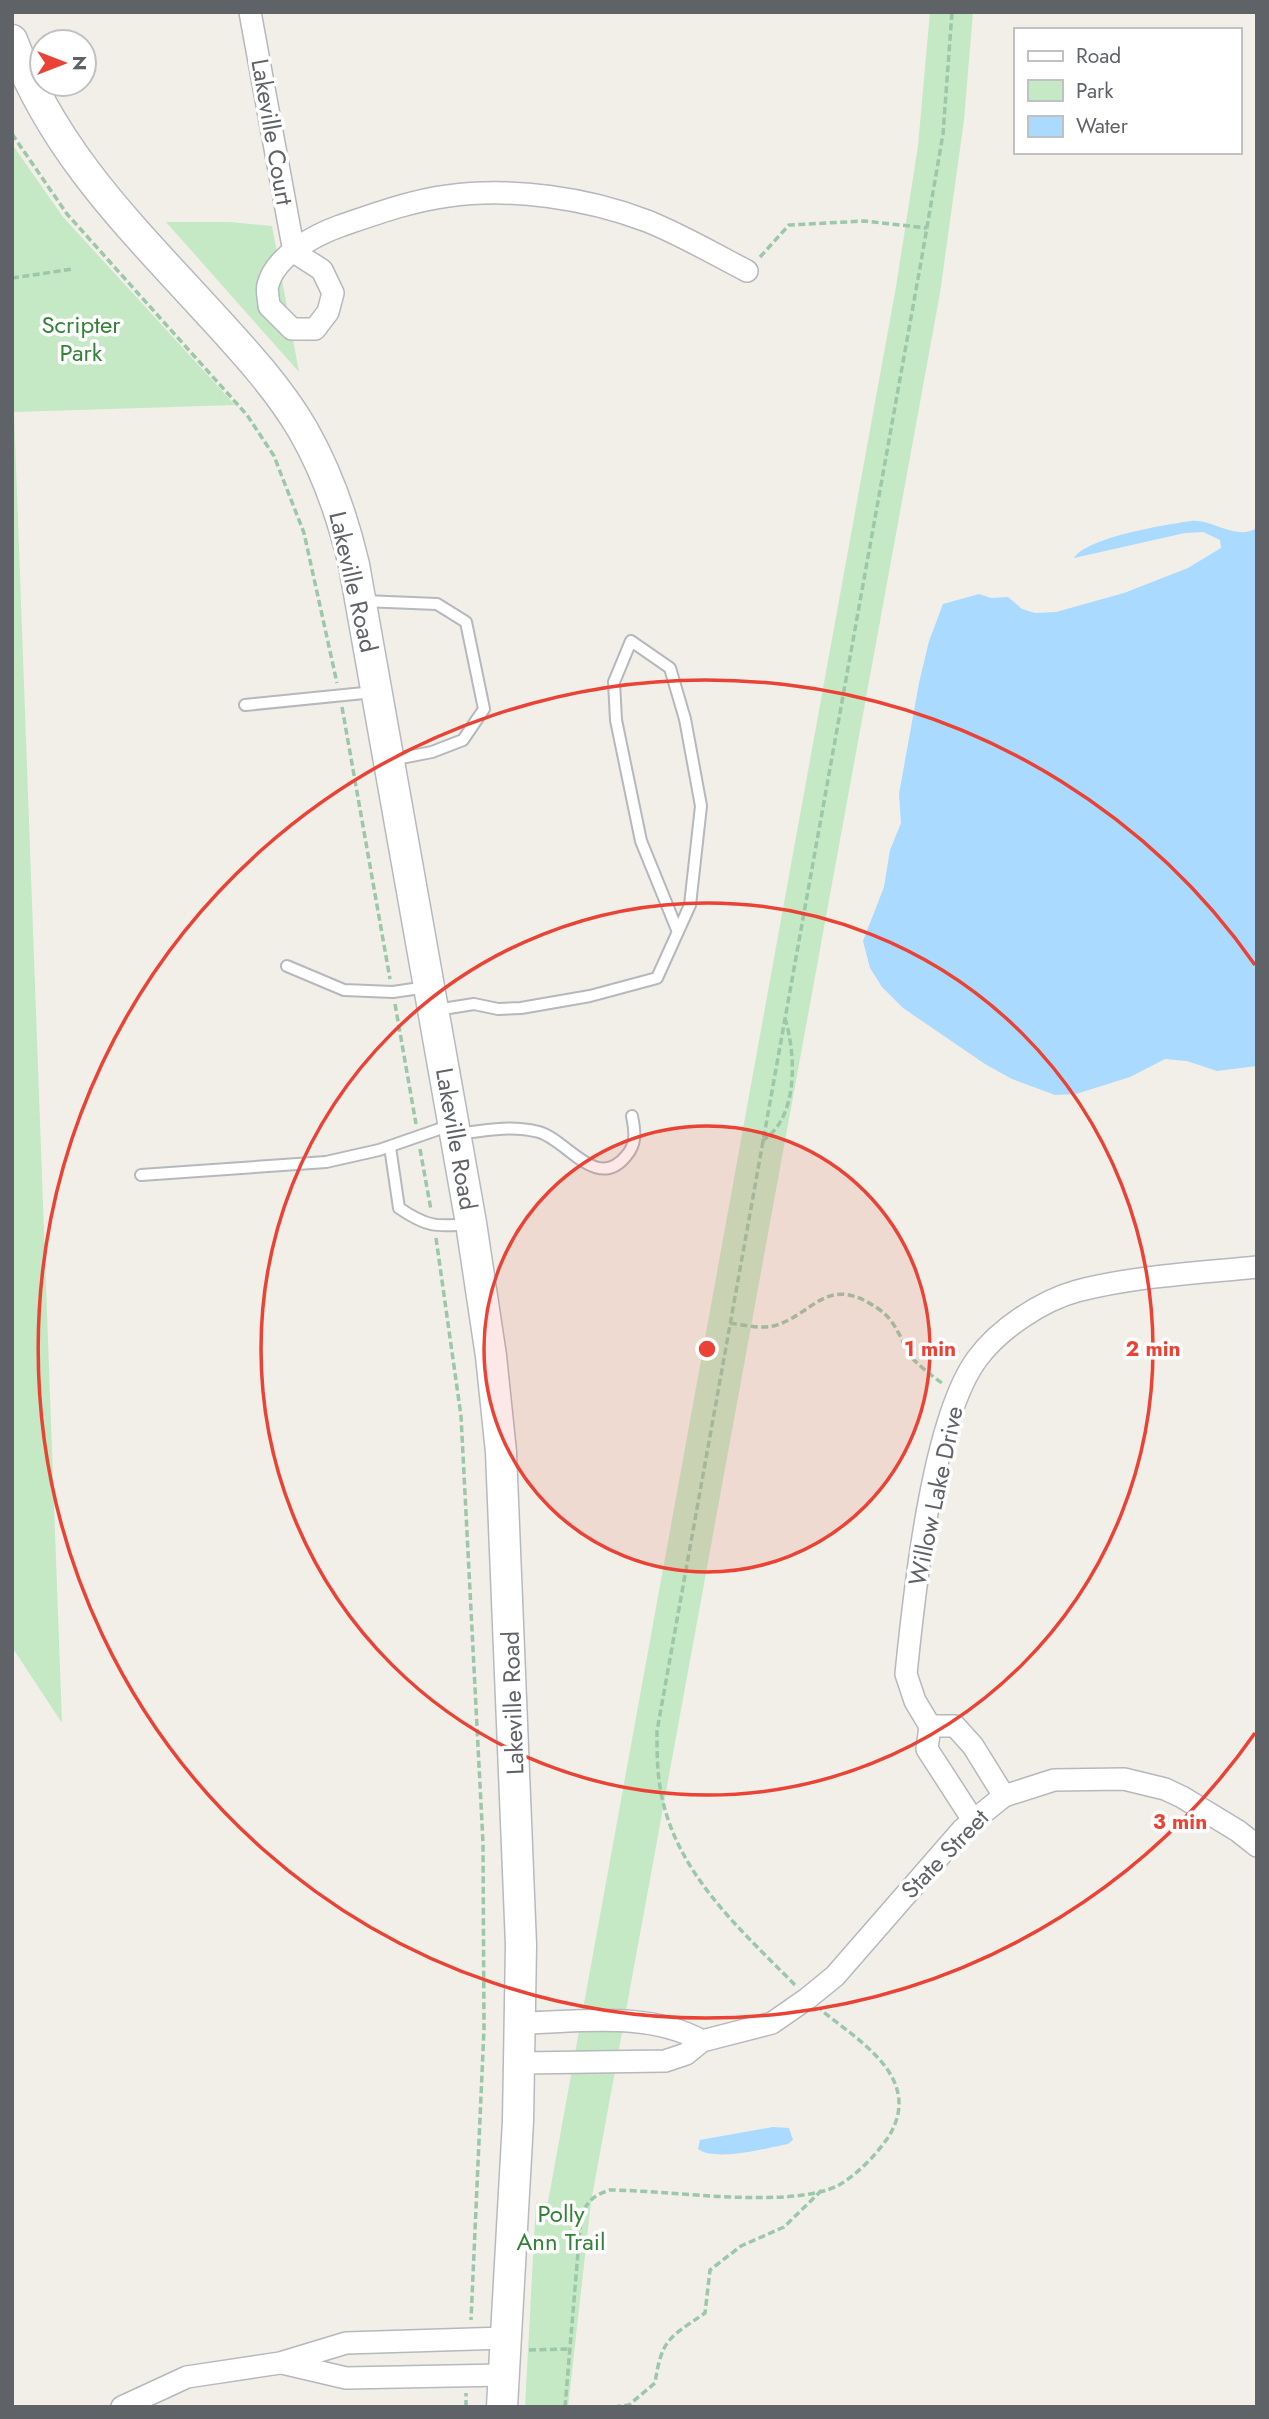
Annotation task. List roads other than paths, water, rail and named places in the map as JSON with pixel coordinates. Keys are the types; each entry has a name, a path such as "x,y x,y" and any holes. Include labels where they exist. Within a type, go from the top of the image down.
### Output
{"main road":[{"name":"Lakeville Road","path":"12,40 47,118 84,173 242,349 299,424 331,489 349,547 361,601 471,1223 491,1356 506,1521 518,1835 521,2023 502,2407"}],"street":[{"name":"Lakeville Court","path":"250,12 294,252 316,235 393,207 449,195 510,194 579,202 622,213 681,237 747,271"},
{"name":"Willow Lake Drive","path":"973,1820 927,1749 930,1726 915,1701 906,1674 931,1500 952,1406 977,1359 1006,1331 1046,1304 1075,1291 1136,1279 1257,1267"},
{"path":"930,1726 955,1726 973,1746 1004,1796"},
{"name":"State Street","path":"520,2063 665,2061 685,2053 702,2040 772,2023 835,1976 973,1820 1004,1796 1054,1780 1124,1779 1165,1789 1182,1797 1257,1846"},
{"path":"521,2023 638,2021 685,2031 702,2040"},
{"path":"122,2407 187,2377 279,2362 345,2343 467,2339 504,2356"},
{"path":"279,2362 346,2378 466,2376 504,2356"}],"lane":[{"path":"361,601 438,604 466,622 484,709 463,740 432,752 388,761"},
{"path":"287,966 344,990 393,992 498,1009 521,1008 590,996 657,978 691,905 701,806 685,719 670,667 631,641 614,682 615,720 641,841 678,932"},
{"path":"245,705 377,692"},
{"path":"141,1175 326,1162 390,1147 418,1136 455,1129 505,1128 540,1133 556,1140 580,1161 598,1169 610,1168 620,1164 635,1140 632,1116"},
{"path":"390,1147 399,1208 419,1222 434,1227 471,1223"}],"water":[{"path":"1191,521 1240,532 1257,528 1257,1066 1217,1071 1187,1061 1165,1059 1130,1077 1076,1094 1055,1095 1012,1079 985,1064 903,1008 882,987 870,968 863,941 884,887 890,850 901,823 899,794 919,683 929,641 943,604 979,594 991,598 1008,597 1022,609 1035,613 1056,612 1124,593 1188,568 1221,548 1220,540 1203,532 1185,533 1074,558 1094,544 1110,538"},
{"path":"773,2127 789,2128 793,2140 788,2144 728,2154 706,2153 698,2149 700,2140"}],"park label":[{"name":"Scripter Park","path":"81,339"},
{"name":"Polly Ann Trail","path":"561,2228"}]}
